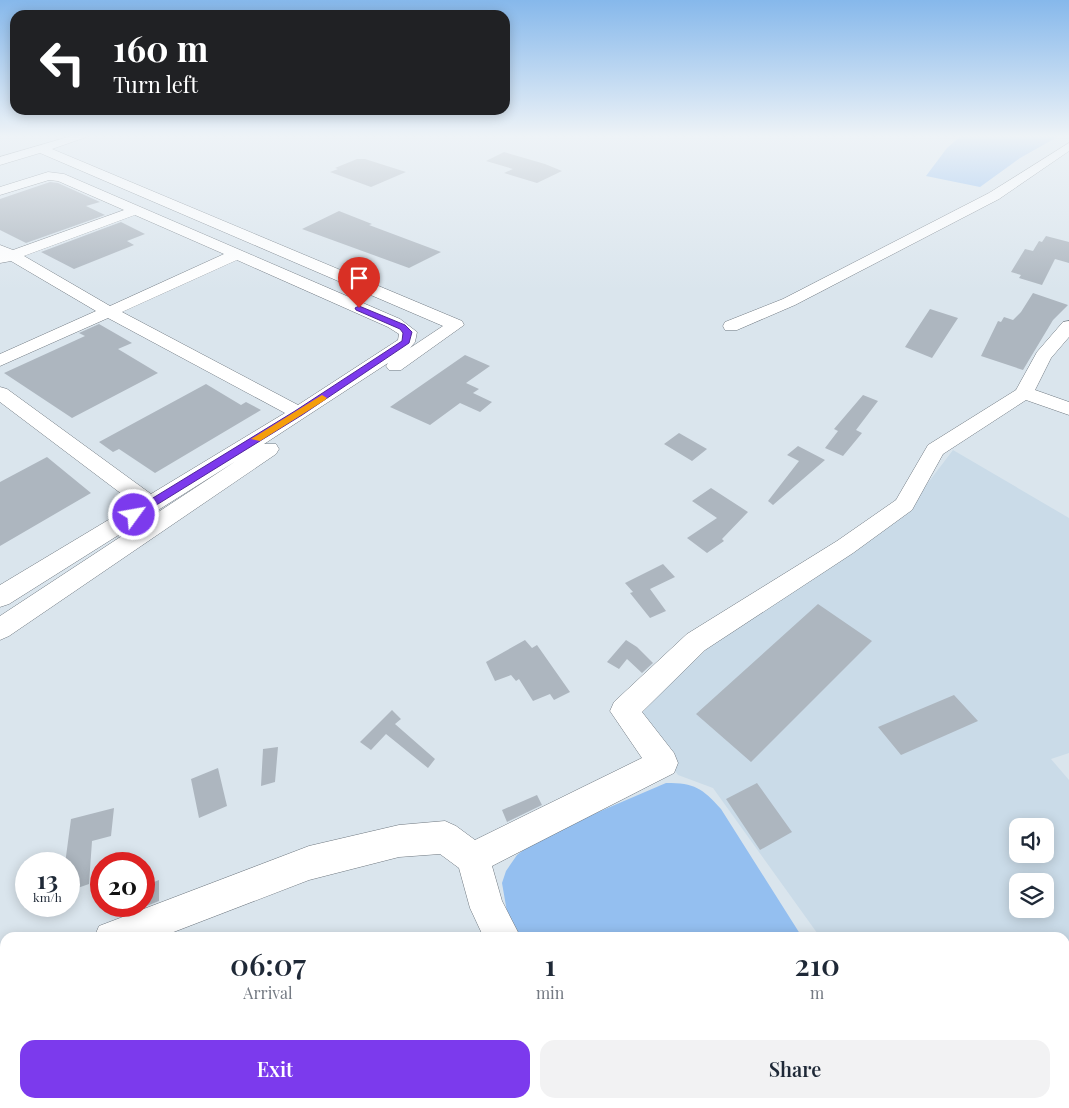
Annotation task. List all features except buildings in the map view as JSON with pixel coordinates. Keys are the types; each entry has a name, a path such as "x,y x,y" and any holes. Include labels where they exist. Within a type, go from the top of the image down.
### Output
{"street":[{"path":"0,191 14,187"},
{"path":"0,597 299,413 402,346 406,342 408,332 394,323 81,187"},
{"path":"0,629 456,325 130,187"},
{"path":"731,326 789,302 994,196 1008,187"},
{"path":"4,255 135,210"},
{"path":"4,255 299,413"},
{"path":"0,361 235,255"},
{"path":"473,858 663,763 624,711 696,642 845,547 904,504 935,450 968,427 1003,408 1024,393 1043,356 1069,326"},
{"path":"0,393 150,504"},
{"path":"1024,393 1069,409"},
{"path":"127,932 309,864 399,841 445,837 473,858 487,908 501,932"}],"shaded area":[{"path":"953,450 1069,518 1069,753 1051,759 1069,780 1069,932 816,932 713,788 678,775 634,716 714,640 908,509"}],"water":[{"path":"666,783 684,784 697,788 721,809 799,932 517,932 507,912 502,883 506,871 517,855 540,837"}],"slow traffic":[{"path":"256,439 322,398"}],"route":[{"path":"134,515 299,413 406,342 408,332 403,327 359,308"}]}
